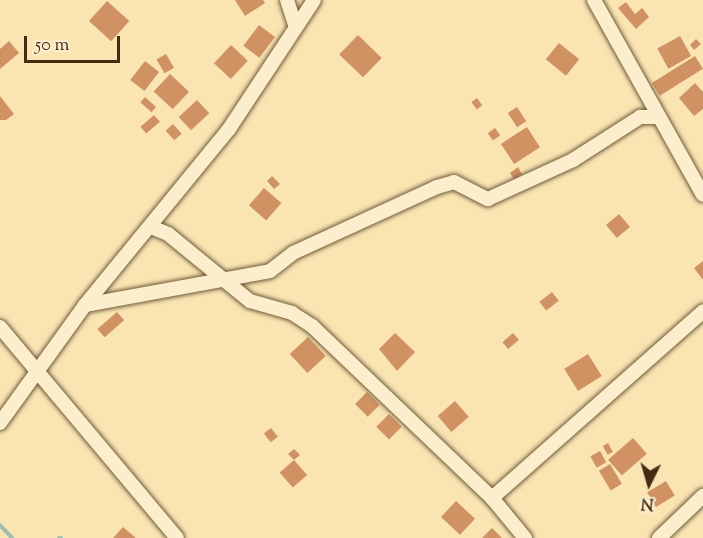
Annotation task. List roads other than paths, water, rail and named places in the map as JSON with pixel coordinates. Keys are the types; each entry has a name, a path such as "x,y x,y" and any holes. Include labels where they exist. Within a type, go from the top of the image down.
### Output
{"street":[{"path":"287,0 295,25"},
{"path":"0,423 85,304 151,227 229,129 295,25 314,0"},
{"path":"594,0 703,195"},
{"path":"85,304 270,271 293,253 437,187 454,182 488,199 582,154 640,117 659,117"},
{"path":"151,227 225,279 250,301 292,313 312,326 492,498 525,538"},
{"path":"492,498 703,311"},
{"path":"0,327 177,538"},
{"path":"658,538 703,496"}],"waterway":[{"path":"0,525 12,538"}]}
